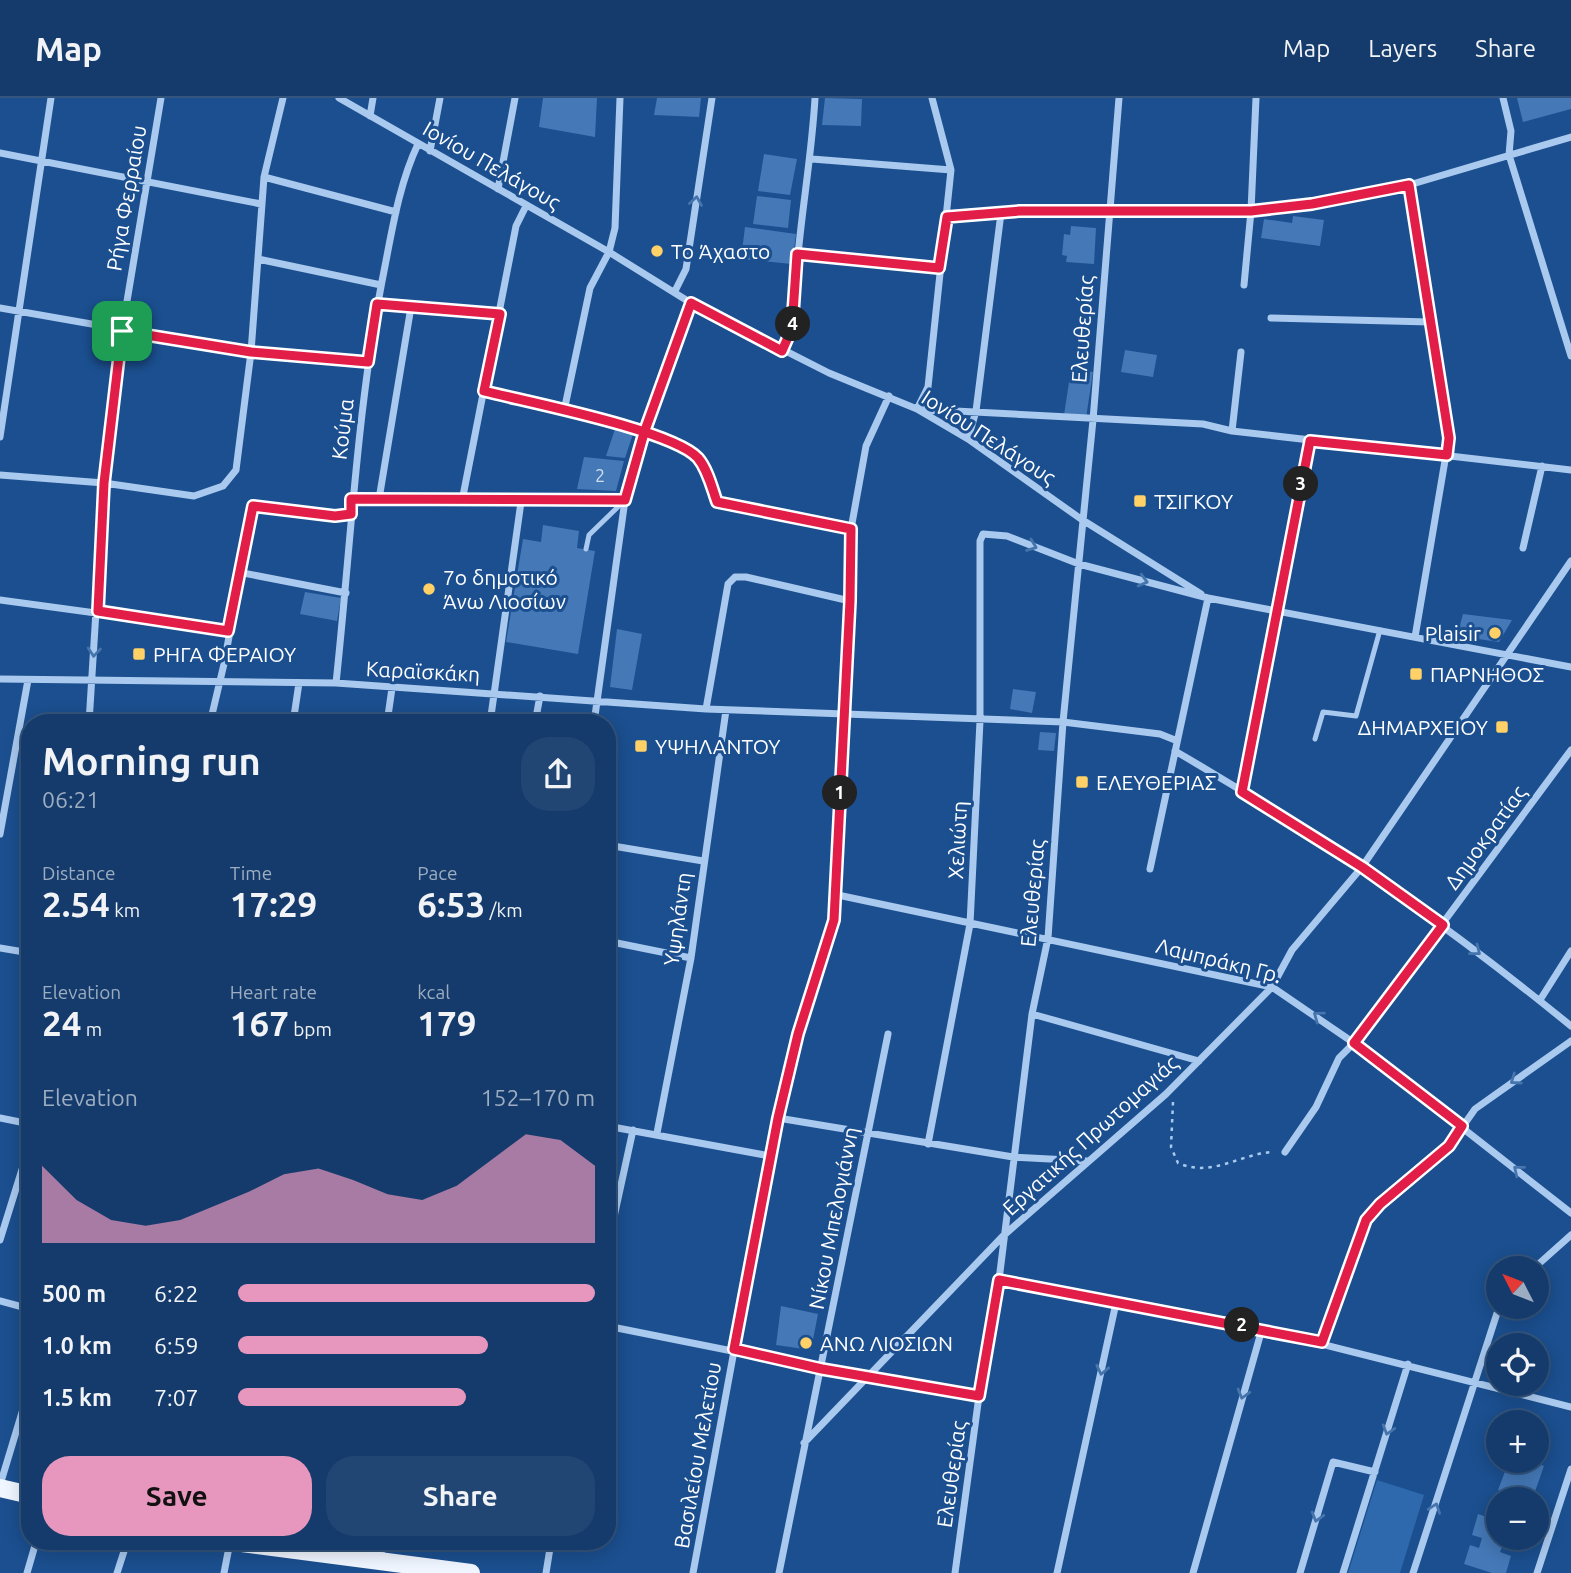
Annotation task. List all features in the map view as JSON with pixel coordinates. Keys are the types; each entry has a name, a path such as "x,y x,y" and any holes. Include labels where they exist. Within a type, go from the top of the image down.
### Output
{"main road":[{"path":"0,1486 21,1492"},
{"path":"287,1550 471,1573"}],"street":[{"path":"0,437 51,98"},
{"name":"Ρήγα Φερραίου","path":"90,714 104,483 122,331 161,98"},
{"path":"0,475 104,483 194,496 223,486 236,470 251,352 264,177 283,98"},
{"name":"Ιονίου Πελάγους","path":"339,98 609,252 691,303 782,351 917,409 968,439 1081,519 1208,598"},
{"path":"370,116 373,98"},
{"path":"430,151 440,98"},
{"path":"498,189 516,98"},
{"path":"564,411 590,288 609,252 614,228 620,98"},
{"path":"675,291 686,269 712,98"},
{"path":"782,351 792,328 797,254 812,159 815,98"},
{"path":"932,98 951,170 928,387 917,409 1203,424 1232,432 1571,470"},
{"name":"Ελευθερίας","path":"955,1573 979,1396 999,1280 1032,1014 1048,938 1063,722 1081,519 1093,420 1119,98"},
{"path":"1244,285 1251,211 1256,98"},
{"path":"1503,98 1511,131 1509,155 1571,356"},
{"path":"947,217 1001,213 1251,211 1312,204 1409,185 1571,137"},
{"name":"Κούμα","path":"336,683 346,593 351,499 368,362 396,212 409,163 418,144"},
{"path":"0,153 261,204"},
{"path":"812,159 951,170"},
{"path":"264,177 396,212"},
{"path":"1409,185 1449,438 1415,637"},
{"path":"462,501 516,226 526,206"},
{"path":"968,439 976,411 1001,213"},
{"path":"797,254 939,268"},
{"path":"258,259 381,285"},
{"path":"596,714 625,500 644,433 691,303"},
{"path":"377,304 500,314"},
{"path":"379,499 411,307"},
{"path":"0,308 251,352 368,362"},
{"path":"1271,318 1430,322"},
{"path":"1232,432 1241,352"},
{"path":"484,391 644,433"},
{"name":"Βασιλείου Μελετίου","path":"693,1573 769,1156 798,1034 834,920 833,894 850,601 851,529 866,446 889,396"},
{"path":"1242,792 1310,441"},
{"path":"1523,548 1542,466"},
{"path":"351,499 521,502 625,500"},
{"path":"491,714 521,502"},
{"path":"717,502 851,529"},
{"path":"212,714 253,506 335,516 351,514"},
{"name":"Χελιώτη","path":"928,1144 970,924 980,721 980,541 983,534 1007,536 1079,564"},
{"name":"Εργατικής Πρωτομαγιάς","path":"804,1443 872,1376 1003,1236 1166,1094 1272,986 1292,950 1362,867 1571,561"},
{"path":"1079,564 1208,598 1571,667"},
{"path":"238,572 346,593"},
{"path":"706,709 728,584 735,577 746,576 850,601"},
{"path":"1150,869 1175,740 1208,598"},
{"path":"0,600 98,611 228,631"},
{"name":"Καραϊσκάκη","path":"0,680 92,678 336,683 598,699 706,709 1063,722 1160,734 1175,740"},
{"path":"22,714 28,680"},
{"path":"294,714 299,683"},
{"path":"388,714 392,688"},
{"path":"537,714 540,696"},
{"name":"Υψηλάντη","path":"657,1133 691,958 726,710"},
{"path":"0,834 21,718"},
{"name":"Δημοκρατίας","path":"1285,1152 1316,1107 1339,1058 1354,1043 1443,925 1571,750"},
{"path":"1175,751 1362,867 1443,925 1571,1026"},
{"path":"616,846 703,861"},
{"name":"Λαμπράκη Γρ.","path":"833,894 1272,986 1354,1043 1571,1213"},
{"path":"616,943 691,958"},
{"path":"0,948 21,952"},
{"path":"1540,1000 1571,951"},
{"path":"1032,1014 1199,1060"},
{"name":"Νίκου Μπελογιάννη","path":"779,1573 888,1034"},
{"path":"1322,1342 1366,1220 1380,1204 1449,1146 1475,1109 1571,1041"},
{"path":"0,1118 21,1122"},
{"path":"778,1118 1013,1157 1089,1161"},
{"path":"616,1127 769,1156"},
{"path":"616,1206 632,1130"},
{"path":"0,1240 21,1181"},
{"path":"1548,1256 1571,1235"},
{"path":"999,1280 1322,1342 1476,1385 1571,1407"},
{"path":"0,1301 21,1307"},
{"path":"1057,1573 1116,1303"},
{"path":"1413,1573 1495,1320"},
{"path":"616,1328 734,1349 822,1369 979,1396"},
{"path":"1193,1573 1262,1329"},
{"path":"1343,1573 1408,1364"},
{"path":"0,1486 21,1416"},
{"path":"1300,1573 1333,1462 1375,1472"},
{"path":"1537,1573 1571,1469"},
{"path":"27,1573 34,1550"},
{"path":"117,1573 124,1550"},
{"path":"224,1573 230,1550"},
{"path":"369,1562 377,1550"},
{"path":"546,1573 550,1550"}],"lane":[{"path":"586,549 589,536 625,500"},
{"path":"1315,739 1323,712 1356,716 1380,630"}],"path":[{"path":"644,433 679,443 698,458 717,502"},
{"path":"1166,1094 1173,1103 1171,1147 1178,1163 1192,1169 1218,1168 1254,1153 1285,1152"}],"shaded area":[{"path":"1377,1480 1424,1495 1400,1573 1348,1573"}],"building":[{"path":"543,98 597,98 595,137 539,127"},
{"path":"657,98 701,98 699,117 654,115"},
{"path":"825,98 862,99 861,126 822,125"},
{"path":"1517,98 1571,98 1571,109 1523,122"},
{"path":"764,154 797,159 790,195 758,191"},
{"path":"757,196 791,200 788,228 753,224"},
{"path":"1293,216 1324,220 1320,246 1261,238 1264,219 1292,223"},
{"path":"1071,226 1096,228 1094,264 1066,262 1067,256 1062,255 1064,234 1070,235"},
{"path":"745,227 796,234 792,264 741,259"},
{"path":"1125,350 1157,355 1153,377 1121,372"},
{"path":"1071,369 1093,372 1086,418 1064,415"},
{"path":"615,429 633,434 625,458 606,456"},
{"path":"584,457 624,461 616,491 577,489"},
{"path":"543,525 579,531 577,548 595,551 578,654 506,642 523,539 541,542"},
{"path":"305,592 341,598 337,621 300,614"},
{"path":"1463,614 1512,620 1499,642 1457,636"},
{"path":"617,629 642,634 632,690 610,687"},
{"path":"1013,689 1036,692 1032,713 1010,709"},
{"path":"1040,732 1056,733 1054,751 1038,750"},
{"path":"781,1306 818,1314 811,1350 776,1345"},
{"path":"1504,1473 1542,1473 1537,1487 1499,1487"},
{"path":"1478,1514 1486,1517 1486,1550 1501,1550 1500,1552 1511,1556 1506,1573 1492,1573 1464,1564 1470,1545 1479,1548 1482,1538 1472,1535"}],"place":[{"name":"Το Άχαστο","path":"657,251"},
{"name":"ΤΣΙΓΚΟΥ","path":"1140,501"},
{"name":"7ο δημοτικό Άνω Λιοσίων","path":"429,589"},
{"name":"Plaisir","path":"1495,633"},
{"name":"ΡΗΓΑ ΦΕΡΑΙΟΥ","path":"139,654"},
{"name":"ΠΑΡΝΗΘΟΣ","path":"1416,674"},
{"name":"ΔΗΜΑΡΧΕΙΟΥ","path":"1502,727"},
{"name":"ΥΨΗΛΑΝΤΟΥ","path":"641,746"},
{"name":"ΕΛΕΥΘΕΡΙΑΣ","path":"1082,782"},
{"name":"ΑΝΩ ΛΙΟΣΙΩΝ","path":"806,1343"}],"route":[{"path":"122,331 104,483 98,611 228,631 253,506 335,516 351,514 351,499 521,502 625,500 644,433 691,303 782,351 792,328 797,254 939,268 947,217 1020,211 1251,211 1312,204 1409,185 1449,438 1447,455 1310,441 1242,792 1362,867 1443,925 1354,1043 1462,1126 1449,1146 1380,1204 1366,1220 1322,1342 999,1280 979,1396 822,1369 734,1349 769,1156 798,1034 834,920 833,894 850,601 851,529 717,502 698,458 679,443 644,433 564,411 484,391 500,314 377,304 368,362 251,352 122,331"}]}
